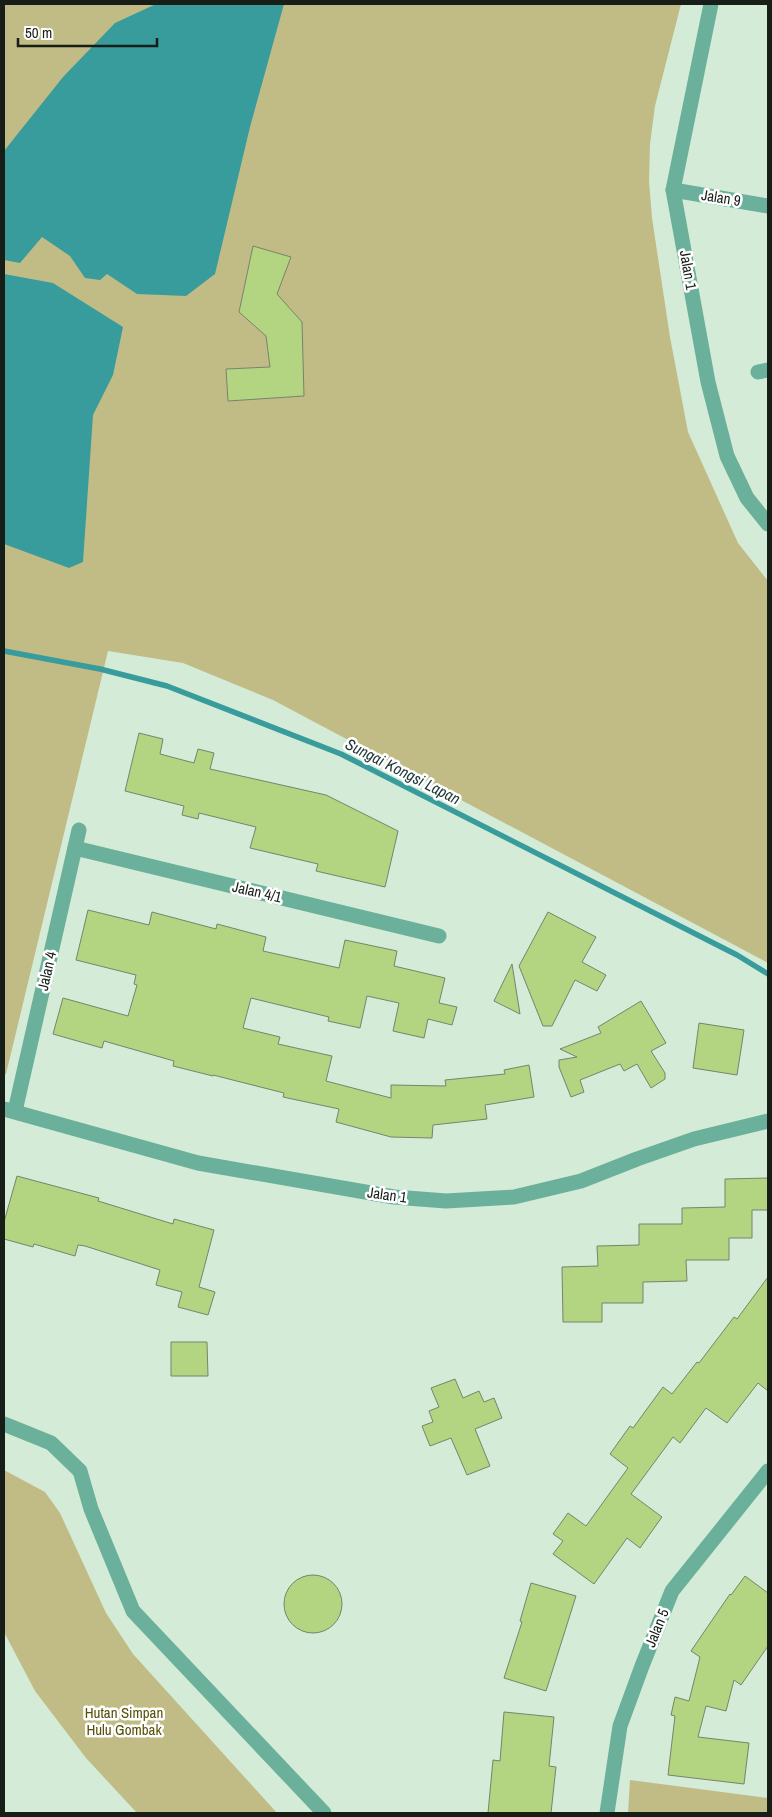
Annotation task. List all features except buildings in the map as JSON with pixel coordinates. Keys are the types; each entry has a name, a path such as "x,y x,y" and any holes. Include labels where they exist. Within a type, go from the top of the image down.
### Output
{"street":[{"name":"Jalan 1","path":"711,4 673,190 708,382 727,456 747,498 768,524"},
{"name":"Jalan 9","path":"673,190 768,206"},
{"name":"Jalan 4","path":"9,1110 79,830"},
{"name":"Jalan 4/1","path":"75,848 439,936"},
{"name":"Jalan 1","path":"9,1110 198,1163 394,1197 446,1201 514,1197 581,1181 694,1139 768,1121"},
{"path":"4,1424 51,1443 80,1471 92,1509 133,1611 324,1813"},
{"name":"Jalan 5","path":"607,1813 620,1726 672,1591 768,1471"}],"green space":[{"path":"4,4 681,4 655,106 650,144 649,181 652,218 670,337 688,432 738,543 768,581 768,963 273,700 183,663 108,651 6,1074 4,1075"},
{"name":"Hutan Simpan Hulu Gombak","path":"4,1470 45,1492 60,1513 106,1613 133,1654 277,1813 137,1813 86,1758 35,1691 4,1632"},
{"path":"630,1780 768,1798 768,1813 628,1813"}],"water":[{"path":"156,4 284,4 250,127 215,274 186,296 137,294 107,274 100,280 85,278 70,256 42,237 20,263 4,260 4,151 63,77 115,23"},
{"path":"4,274 53,283 123,327 113,375 93,415 83,562 69,568 4,544"}],"waterway":[{"name":"Sungai Kongsi Lapan","path":"4,651 100,669 167,686 341,754 737,955 768,974"}]}
